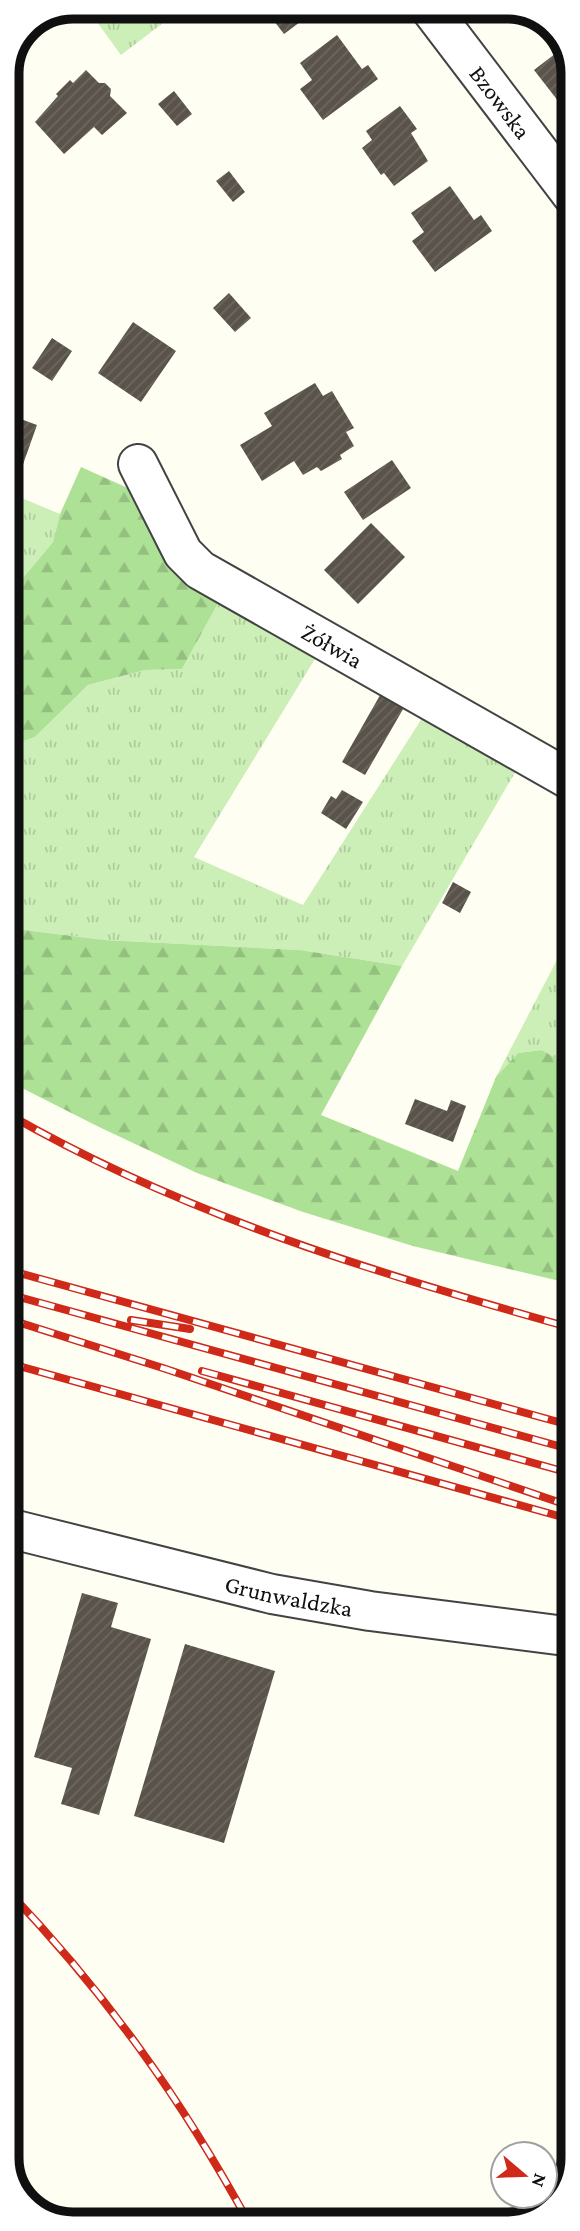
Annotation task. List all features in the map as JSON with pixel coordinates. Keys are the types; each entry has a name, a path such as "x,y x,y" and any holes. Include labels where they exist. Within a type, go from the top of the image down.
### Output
{"street":[{"name":"Bzowska","path":"438,19 561,181"},
{"name":"Żółwia","path":"138,464 184,553 200,570 561,775"},
{"name":"Grunwaldzka","path":"19,1531 272,1594 370,1611 561,1635"}],"green space":[{"path":"95,19 168,19 121,55"},
{"path":"81,467 130,489 222,596 182,669 145,670 88,685 35,737 19,743 19,583 53,542 60,514"},
{"path":"19,497 60,514 53,542 19,583"},
{"path":"222,596 321,649 194,857 303,905 426,712 520,764 402,966 300,950 104,940 19,929 19,743 35,737 88,685 145,670 182,669"},
{"path":"19,929 104,940 300,950 402,966 321,1115 458,1171 496,1077 518,1053 542,1050 561,1061 561,1281 413,1246 303,1212 197,1173 19,1087"},
{"path":"561,952 561,1062 542,1050 518,1053 496,1077"}],"building":[{"path":"268,19 304,19 284,34 274,21 271,23"},
{"path":"337,35 362,69 368,65 378,79 323,120 300,89 312,80 300,63"},
{"path":"557,53 561,73 561,105 534,70"},
{"path":"86,70 99,83 105,83 111,89 110,96 127,113 102,135 94,127 64,154 35,122 58,96 56,94 70,80 73,83"},
{"path":"174,91 192,114 177,126 158,104"},
{"path":"400,106 417,129 411,133 428,161 394,186 384,173 381,175 362,148 372,140 366,131"},
{"path":"229,171 245,192 233,202 216,181"},
{"path":"450,186 474,220 481,215 492,231 435,272 412,241 424,232 411,213"},
{"path":"229,293 251,318 235,332 213,308"},
{"path":"133,322 176,351 141,402 98,373"},
{"path":"52,338 72,351 52,381 32,368"},
{"path":"315,383 323,396 332,391 354,428 346,432 354,446 340,455 342,459 321,471 317,467 303,475 294,461 262,481 240,445 272,426 264,413"},
{"path":"19,418 37,425 21,470 19,469"},
{"path":"392,460 411,488 363,520 344,492"},
{"path":"371,523 405,557 358,604 324,570"},
{"path":"383,690 406,704 365,775 342,762"},
{"path":"342,790 363,802 346,829 321,813 331,796 336,799"},
{"path":"453,882 471,892 460,913 442,903"},
{"path":"415,1099 447,1111 451,1100 466,1106 453,1142 405,1124"},
{"path":"82,1593 118,1603 111,1627 151,1639 99,1815 61,1804 72,1768 34,1757"},
{"path":"185,1644 275,1671 224,1843 134,1816"}],"railway":[{"path":"19,1120 143,1182 283,1239 427,1286 561,1325"},
{"path":"19,1273 561,1423"},
{"path":"19,1297 561,1447"},
{"path":"131,1320 190,1329"},
{"path":"19,1322 166,1369 561,1503"},
{"path":"19,1366 561,1517"},
{"path":"202,1371 561,1471"},
{"path":"19,1903 77,1969 140,2049 169,2090 243,2212"}]}
